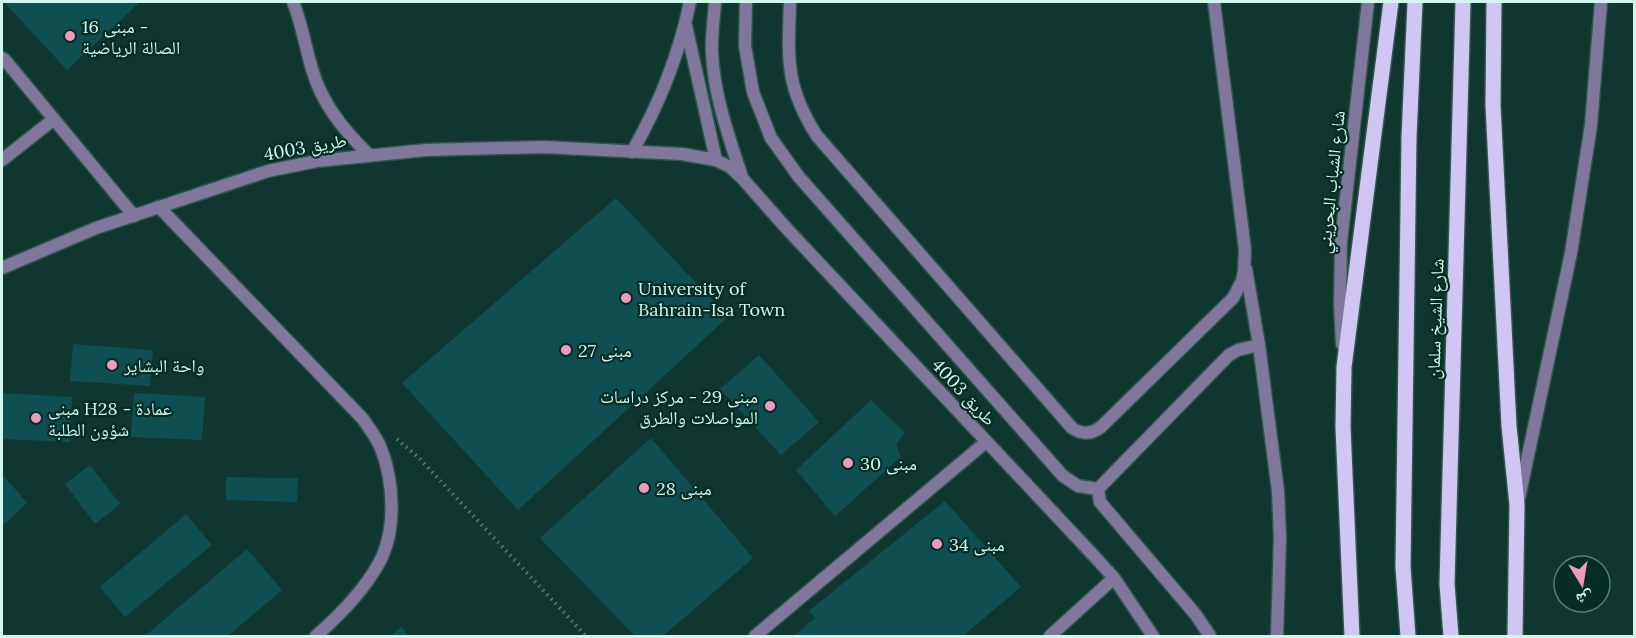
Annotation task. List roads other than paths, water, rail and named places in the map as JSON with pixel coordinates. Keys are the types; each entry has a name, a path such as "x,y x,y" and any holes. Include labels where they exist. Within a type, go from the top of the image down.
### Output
{"main road":[{"path":"1353,636 1342,427 1344,367 1391,2"},
{"name":"شارع الشيخ سلمان","path":"1408,636 1403,567 1409,137 1415,2"},
{"name":"شارع الشيخ سلمان","path":"1451,636 1447,584 1463,2"},
{"path":"1494,2 1493,105 1509,426 1517,505 1515,636"}],"street":[{"path":"293,2 300,18 311,69 324,100 343,128 368,154"},
{"path":"632,152 663,91 678,48 690,2"},
{"name":"طريق 4003","path":"715,2 712,52 715,79 725,123 742,178"},
{"path":"746,2 745,46 753,92 771,138 782,154 799,177 1063,476 1078,486 1098,489"},
{"path":"790,2 788,66 798,103 817,136 1072,428 1079,432 1095,432 1101,427 1233,298 1242,281 1245,262"},
{"path":"1214,2 1245,262 1259,345 1278,491 1280,537 1277,636"},
{"name":"شارع الشباب البحريني","path":"1344,367 1340,305 1341,242 1368,2"},
{"path":"1517,505 1571,252 1591,125 1601,2"},
{"path":"685,22 716,160"},
{"path":"2,58 134,216"},
{"path":"3,156 54,119"},
{"name":"طريق 4003","path":"2,268 96,228 268,171 317,161 368,154 496,147 682,154 716,160 730,167 742,178 1114,579 1153,636"},
{"path":"159,207 363,419 380,445 389,473 393,504 381,561 366,585 340,615 316,636"},
{"path":"1098,489 1229,356 1238,350 1259,345"},
{"path":"755,636 986,442"},
{"path":"1098,489 1100,502 1196,615 1210,636"},
{"path":"1050,636 1114,579"}],"place":[{"name":"مبنى 16 - الصالة الرياضية","path":"70,36"},
{"name":"University of Bahrain-Isa Town","path":"626,298"},
{"name":"مبنى 27","path":"566,350"},
{"name":"واحة البشاير","path":"112,365"},
{"name":"مبنى 29 - مركز دراسات المواصلات والطرق","path":"770,406"},
{"name":"مبنى H28 - عمادة شؤون الطلبة","path":"36,418"},
{"name":"مبنى 30","path":"848,463"},
{"name":"مبنى 28","path":"644,488"},
{"name":"مبنى 34","path":"937,544"}]}
